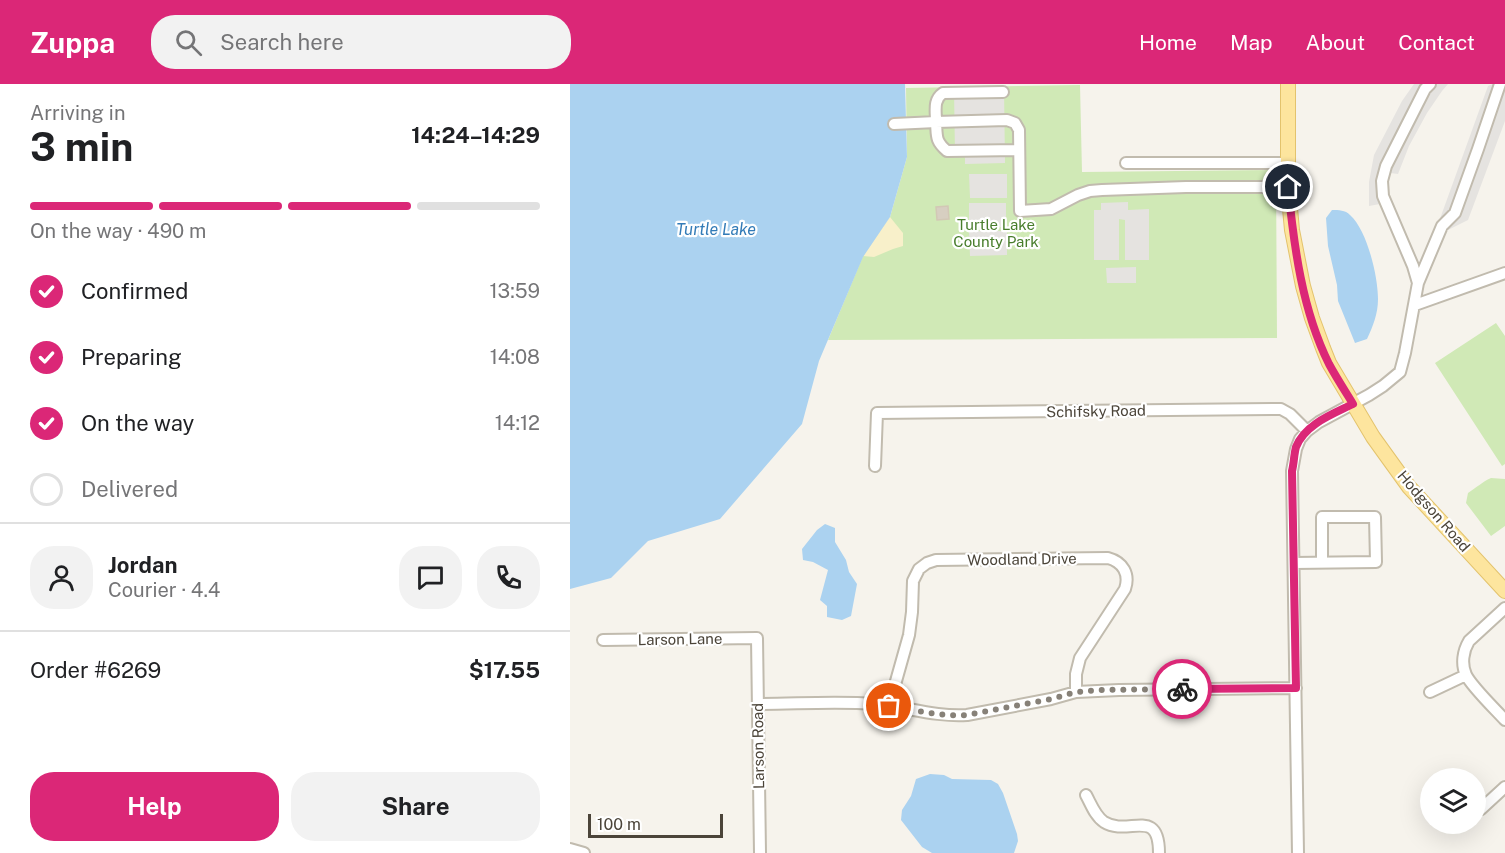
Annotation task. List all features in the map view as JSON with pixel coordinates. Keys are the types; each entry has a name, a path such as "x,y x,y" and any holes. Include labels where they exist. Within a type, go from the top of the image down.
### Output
{"main road":[{"name":"Hodgson Road","path":"1288,84 1288,187 1296,254 1311,318 1329,363 1373,437 1409,487 1505,591"}],"street":[{"path":"1418,283 1383,196 1382,181 1386,166 1425,89 1430,84"},
{"path":"1298,853 1292,471 1296,449 1300,439 1319,422 1383,386 1400,372 1418,283 1442,226 1455,213 1500,84"},
{"path":"1003,92 943,93 936,101 937,138 939,145 947,151 1019,150"},
{"path":"894,123 1007,120 1015,123 1019,130 1020,211 1052,209 1089,191 1186,187 1288,187"},
{"path":"1126,163 1288,163"},
{"path":"1415,305 1505,273"},
{"name":"Schifsky Road","path":"875,466 877,414 1281,409 1290,414 1307,431"},
{"path":"1294,564 1376,562 1375,517 1322,517 1322,563"},
{"name":"Woodland Drive","path":"889,706 909,635 913,581 919,569 936,560 1108,558 1124,568 1127,584 1080,658 1076,674 1076,692"},
{"path":"1505,608 1469,641 1465,648 1464,667 1466,675 1505,720"},
{"name":"Larson Lane","path":"603,640 757,638"},
{"name":"Larson Road","path":"757,638 760,853"},
{"path":"1430,692 1466,675"},
{"path":"758,704 846,703 889,706 938,714 967,715 1052,699 1076,692 1296,688"},
{"path":"1486,805 1505,788"},
{"path":"1086,795 1104,822 1118,826 1145,826 1155,831 1159,842 1159,853"},
{"path":"570,849 584,853"}],"green space":[{"name":"Turtle Lake County Park","path":"1080,85 1082,172 1276,170 1277,338 828,340 863,256 890,217 907,157 906,88"},
{"path":"1496,323 1505,336 1505,464 1502,466 1435,363"},
{"path":"1491,478 1505,479 1505,526 1491,536 1466,503 1468,493"}],"sand":[{"path":"890,217 903,233 903,246 874,257 863,256"}],"shaded area":[{"path":"1414,84 1448,84 1427,113 1409,146 1398,174 1390,173 1387,180 1391,202 1369,206 1369,182 1374,155 1402,101"},
{"path":"1505,84 1505,121 1468,220 1446,231 1437,227 1488,86"},
{"path":"1004,88 1005,163 965,164 965,155 955,155 954,89"},
{"path":"969,174 1007,174 1007,198 970,198"},
{"path":"1128,202 1128,210 1149,209 1149,260 1125,260 1125,220 1119,219 1119,260 1094,260 1094,210 1101,210 1101,203"},
{"path":"969,203 1006,203 1006,227 969,227"},
{"path":"969,231 1007,231 1007,255 970,256"},
{"path":"1136,267 1136,283 1107,283 1106,268"}],"water":[{"name":"Turtle Lake","path":"570,84 905,84 907,157 890,217 863,257 819,361 802,424 720,519 648,541 611,578 570,589"},
{"path":"1332,210 1346,212 1362,231 1376,278 1378,299 1375,320 1367,339 1355,343 1338,301 1337,285 1328,246 1326,218"},
{"path":"825,524 835,528 835,542 857,584 851,616 842,620 827,617 827,606 820,600 828,570 813,562 803,560 802,549 817,530"},
{"path":"930,774 944,775 952,779 991,780 998,784 1017,834 1018,841 1014,853 932,853 922,847 901,820 902,810 911,796 916,779"}],"building":[{"path":"948,206 949,219 937,220 936,207"}],"way so far":[{"path":"889,706 954,716 1052,699 1076,692 1182,689"}],"route":[{"path":"1182,689 1296,688 1292,471 1296,449 1300,439 1307,431 1353,404 1329,363 1311,318 1296,254 1288,187"}]}
